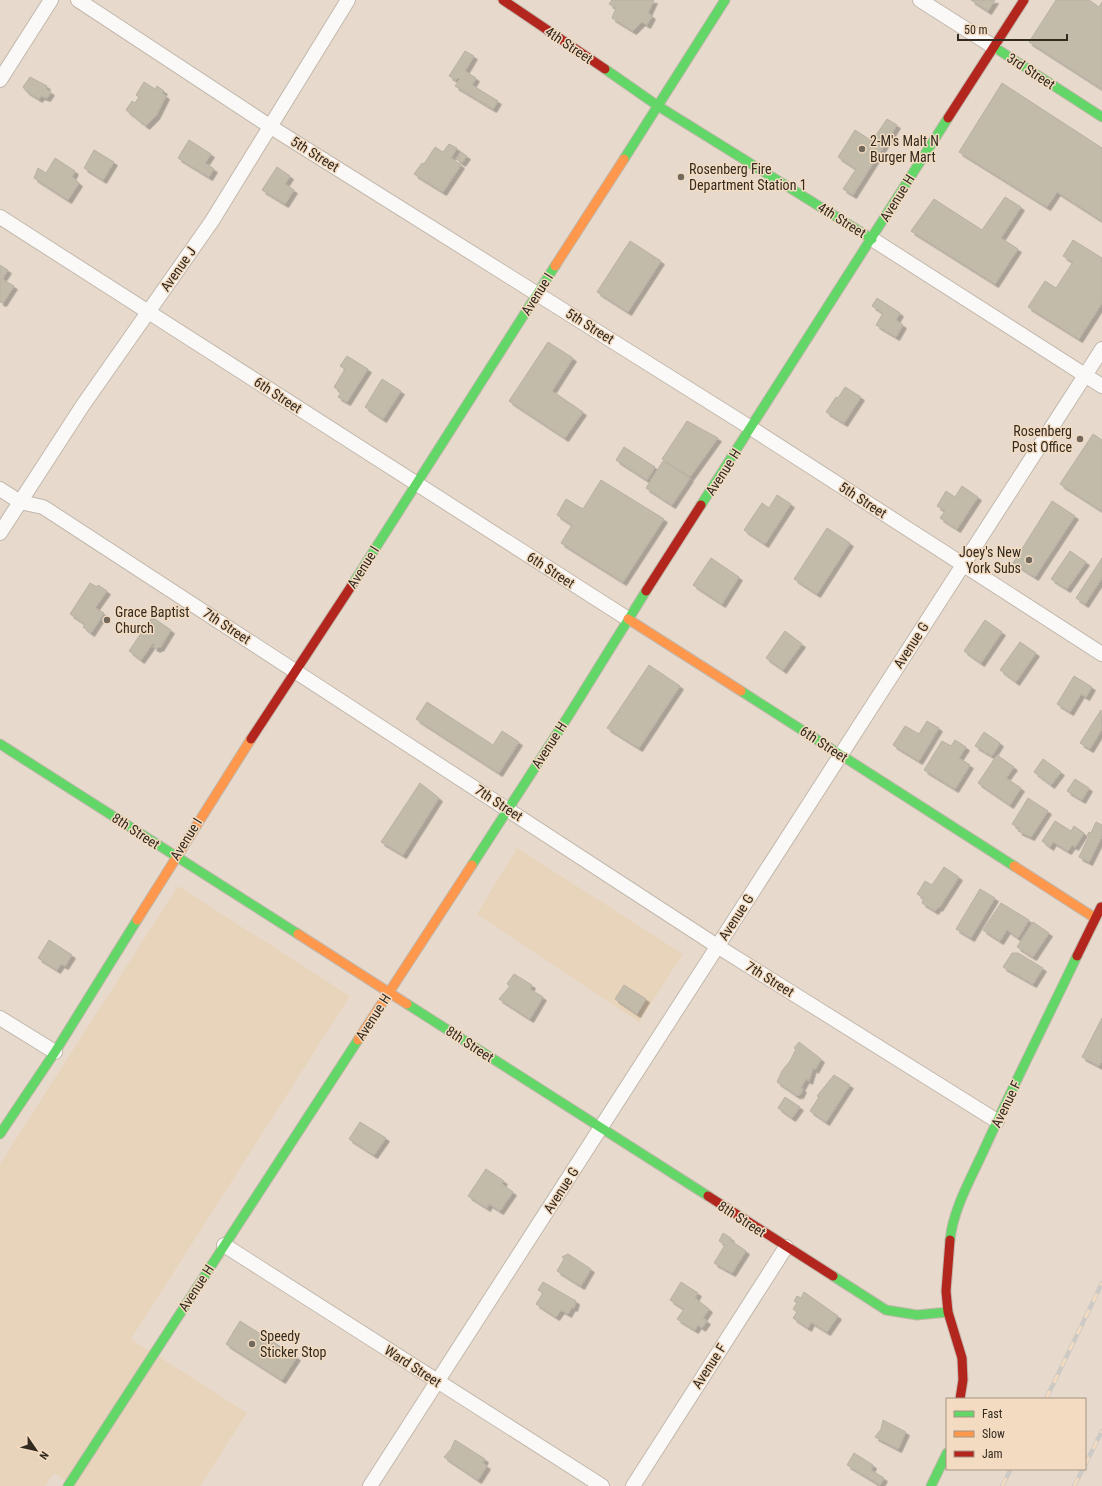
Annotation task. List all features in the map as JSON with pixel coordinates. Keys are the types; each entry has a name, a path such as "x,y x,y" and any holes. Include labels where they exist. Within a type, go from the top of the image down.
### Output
{"main road":[{"name":"4th Street","path":"503,0 658,106 872,239"},
{"name":"Avenue I","path":"0,1134 54,1052 175,856 232,767 297,671 725,0"},
{"name":"Avenue H","path":"68,1486 508,808 1024,0"},
{"name":"3rd Street","path":"994,46 1102,117"},
{"name":"6th Street","path":"628,619 840,755 1100,916"},
{"name":"8th Street","path":"0,744 886,1310 904,1315 921,1316 948,1312"},
{"name":"Avenue F","path":"960,1398 963,1380 962,1358 948,1312 946,1290 951,1229 962,1198 997,1121 1100,916"},
{"path":"930,1486 946,1455"}],"street":[{"path":"0,80 51,0"},
{"name":"5th Street","path":"78,0 271,127 751,428 1102,654"},
{"name":"Avenue J","path":"0,533 83,405 212,221 348,0"},
{"name":"3rd Street","path":"920,0 994,46"},
{"name":"6th Street","path":"0,217 628,619"},
{"name":"4th Street","path":"872,239 1102,386"},
{"name":"Avenue G","path":"370,1486 1102,349"},
{"name":"7th Street","path":"0,489 20,502 43,507 508,808 717,946 997,1121"},
{"path":"0,1018 54,1052"},
{"name":"Ward Street","path":"224,1246 602,1486"},
{"name":"Avenue F","path":"632,1486 786,1247"}],"shaded area":[{"path":"517,848 683,954 639,1022 477,914"},
{"path":"178,886 350,996 131,1339 247,1413 200,1486 74,1486 54,1473 45,1486 0,1486 0,1164"}],"building":[{"path":"612,0 654,0 648,13 652,16 647,25 642,22 633,31 612,18 616,8 609,4"},
{"path":"971,0 995,0 988,11"},
{"path":"1056,0 1089,0 1099,7 1102,2 1102,89 1029,42"},
{"path":"465,51 474,56 465,71 476,78 472,85 498,101 493,109 455,86 460,79 458,78 456,80 449,76"},
{"path":"30,77 47,86 46,89 51,92 47,98 41,96 39,99 26,91 23,87"},
{"path":"144,82 155,89 157,86 164,91 162,93 166,96 156,116 146,126 126,110 132,101 135,103 139,97 136,95"},
{"path":"1002,83 1102,148 1102,221 1057,192 1047,207 959,152"},
{"name":"2-M's Malt N Burger Mart","path":"887,119 897,125 853,195 843,189 856,169 838,157 855,130 872,141"},
{"path":"189,140 211,154 205,163 214,169 209,177 178,158"},
{"path":"449,144 457,148 451,158 461,165 443,192 414,174 422,163 424,164 435,147 443,152"},
{"path":"94,150 114,162 103,180 84,168"},
{"path":"461,152 467,156 462,163 456,159"},
{"path":"55,158 75,171 72,177 79,183 68,200 34,178 38,168 46,173"},
{"path":"277,167 290,176 285,184 294,190 285,204 262,190"},
{"path":"1005,197 1021,207 1001,238 1018,249 995,284 911,231 934,199 982,230"},
{"path":"1073,240 1102,258 1102,303 1079,339 1028,307 1045,281 1056,288 1073,262 1063,256"},
{"path":"630,241 661,261 628,312 597,292"},
{"path":"0,265 8,270 2,279 14,286 3,303 0,302"},
{"path":"877,298 900,313 896,320 903,325 896,337 876,325 883,313 872,306"},
{"path":"548,342 573,358 552,391 583,412 565,438 509,401"},
{"path":"347,356 368,369 347,402 338,397 341,392 334,387 345,369 340,366"},
{"path":"382,379 401,391 383,419 365,407"},
{"path":"845,387 861,397 844,423 826,412"},
{"path":"687,421 718,438 690,477 662,459"},
{"path":"1093,434 1102,440 1102,511 1060,484"},
{"path":"624,447 655,467 647,480 616,460"},
{"path":"663,461 690,478 672,505 646,488"},
{"path":"601,480 664,519 623,582 561,543 572,525 557,515 566,499 583,509"},
{"path":"962,486 978,497 957,529 940,518 945,511 937,506 946,491 955,497"},
{"path":"777,495 791,504 765,544 744,530 762,503 769,508"},
{"path":"1052,501 1075,516 1035,577 1013,563"},
{"path":"827,528 850,543 817,594 794,579"},
{"path":"1070,551 1086,562 1067,589 1051,579"},
{"path":"711,558 739,577 722,604 693,585"},
{"path":"1102,558 1102,578 1085,604 1076,598"},
{"path":"90,583 97,587 98,585 107,591 95,608 104,613 91,633 83,627 85,624 70,614"},
{"path":"152,617 171,630 160,648 159,647 157,649 153,647 155,644 153,643 141,660 129,651"},
{"path":"985,620 1002,632 981,663 964,651"},
{"path":"785,631 802,644 783,670 766,658"},
{"path":"1020,642 1036,653 1016,682 1000,670"},
{"path":"649,665 680,686 639,748 607,728"},
{"path":"1074,676 1092,687 1086,697 1081,694 1070,712 1057,704"},
{"path":"427,702 493,745 502,731 519,742 499,773 416,719"},
{"path":"1101,710 1102,729 1090,749 1080,743"},
{"path":"927,721 939,728 919,761 893,745 905,726 919,734"},
{"path":"984,732 1000,743 992,756 975,746"},
{"path":"955,740 966,747 959,758 970,765 955,789 924,770 942,741 951,746"},
{"path":"997,755 1014,767 1006,778 1021,788 1010,805 978,783"},
{"path":"1043,759 1061,772 1051,785 1034,772"},
{"path":"1075,779 1089,788 1082,800 1067,791"},
{"path":"420,783 439,798 403,855 381,842"},
{"path":"1028,798 1048,811 1031,837 1018,831 1020,829 1012,824"},
{"path":"1055,821 1071,831 1074,826 1084,833 1075,847 1072,845 1068,851 1053,842 1050,847 1042,841"},
{"path":"1096,822 1102,825 1102,836 1089,862 1079,857 1089,836 1087,836 1089,832 1091,833"},
{"path":"944,867 959,877 939,908 938,907 935,911 922,903 924,898 917,894 925,881 932,885"},
{"path":"980,889 995,898 971,938 956,929"},
{"path":"1001,903 1029,920 1018,938 1007,930 1000,941 983,930"},
{"path":"1033,922 1049,933 1033,957 1017,947"},
{"path":"49,940 72,955 65,966 61,964 57,970 38,958"},
{"path":"1012,953 1018,953 1043,968 1033,984 1003,967"},
{"path":"514,974 532,985 530,989 543,997 530,1019 499,999 510,986 507,984"},
{"path":"624,985 646,999 637,1014 615,999"},
{"path":"1102,1018 1102,1061 1099,1066 1082,1057"},
{"path":"799,1042 821,1059 815,1070 813,1068 809,1081 806,1079 801,1088 803,1089 800,1095 796,1095 777,1082 796,1049 794,1048"},
{"path":"834,1075 850,1085 826,1122 810,1111 819,1097 817,1096"},
{"path":"785,1097 800,1107 792,1118 778,1108"},
{"path":"360,1122 386,1138 374,1155 349,1139"},
{"path":"486,1169 504,1181 502,1184 513,1192 500,1211 489,1204 487,1208 468,1196"},
{"path":"723,1233 746,1251 732,1273 714,1263 725,1245 719,1241"},
{"path":"568,1254 591,1269 581,1286 557,1271 564,1259 562,1257"},
{"path":"543,1282 576,1301 574,1308 572,1307 568,1314 561,1310 556,1317 536,1304 543,1293 538,1290"},
{"path":"681,1282 698,1293 695,1298 709,1309 703,1318 707,1321 702,1328 698,1325 695,1330 677,1319 684,1309 670,1300"},
{"path":"804,1292 838,1316 827,1332 811,1322 808,1328 793,1318 797,1312 793,1309 797,1303 794,1301 797,1296 801,1298"},
{"path":"240,1321 297,1357 282,1380 226,1344"},
{"path":"883,1420 906,1432 898,1449 875,1437 881,1429"},
{"path":"455,1440 485,1459 483,1463 487,1466 478,1480 444,1457 451,1449"},
{"path":"854,1453 873,1465 871,1470 884,1478 880,1485 847,1465"}],"railway":[{"path":"1046,1398 1102,1283"},
{"path":"1086,1463 1102,1431"},
{"path":"1002,1486 1010,1470"},
{"path":"1074,1486 1082,1470"}],"traffic: fast":[{"path":"624,159 725,0"},
{"path":"994,47 1102,117"},
{"path":"605,69 658,106 872,239"},
{"path":"701,505 948,118"},
{"path":"352,585 555,266"},
{"path":"472,865 569,715 646,591"},
{"path":"741,691 1014,866"},
{"path":"0,744 298,934"},
{"path":"0,1134 55,1052 137,920"},
{"path":"950,1240 958,1206 1077,956"},
{"path":"407,1004 708,1196"},
{"path":"68,1486 358,1040"},
{"path":"833,1276 886,1310 917,1315 948,1312"},
{"path":"931,1486 946,1455"}],"traffic: slow":[{"path":"555,266 624,159"},
{"path":"628,619 741,691"},
{"path":"137,920 251,739"},
{"path":"358,1040 472,865"},
{"path":"1014,866 1095,918"},
{"path":"298,934 407,1004"}],"traffic: jam":[{"path":"503,0 605,69"},
{"path":"948,118 1024,0"},
{"path":"646,591 701,505"},
{"path":"251,739 352,585"},
{"path":"1077,956 1101,907"},
{"path":"708,1196 833,1276"},
{"path":"950,1240 946,1291 948,1312 962,1358 963,1380 960,1398"}],"place":[{"name":"2-M's Malt N Burger Mart","path":"862,149"},
{"name":"Rosenberg Fire Department Station 1","path":"681,177"},
{"name":"Rosenberg Post Office","path":"1080,439"},
{"name":"Joey's New York Subs","path":"1029,560"},
{"name":"Grace Baptist Church","path":"107,620"},
{"name":"Speedy Sticker Stop","path":"252,1344"}]}
